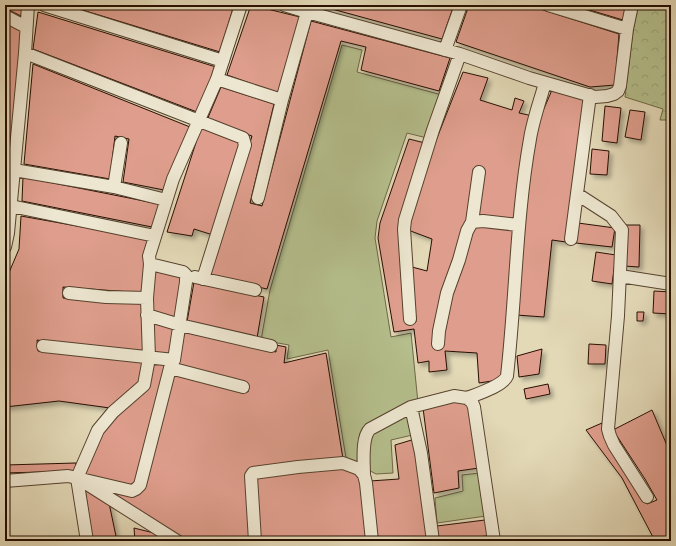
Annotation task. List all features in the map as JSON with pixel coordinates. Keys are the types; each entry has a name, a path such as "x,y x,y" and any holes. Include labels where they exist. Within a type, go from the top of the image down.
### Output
{"street":[{"path":"5,247 14,170 28,5"},
{"path":"44,5 223,61"},
{"path":"87,541 78,478 98,430 113,412 144,385 149,358 147,298 150,264 149,256 166,200 178,168 217,79 241,5"},
{"path":"284,5 308,8 460,54 546,83 590,95 607,96 618,91 622,74 627,29 632,5"},
{"path":"445,50 461,5"},
{"path":"555,6 627,29"},
{"path":"258,198 282,100 308,8"},
{"path":"5,16 26,27"},
{"path":"25,53 199,122 240,136 245,140 245,145 203,279"},
{"path":"410,319 404,229 405,220 433,130 460,54"},
{"path":"217,79 282,100"},
{"path":"467,398 505,381 507,376 518,225 530,137 546,83"},
{"path":"571,239 590,95"},
{"path":"114,187 121,143"},
{"path":"14,170 114,187 166,200"},
{"path":"438,344 447,293 459,260 467,231 472,222 479,172"},
{"path":"577,194 611,216 622,230 620,276 608,429 614,445 647,497"},
{"path":"10,206 155,236"},
{"path":"472,222 483,221 518,225"},
{"path":"150,264 183,272 186,275 255,290"},
{"path":"5,481 68,476 132,491 140,485 172,364 180,325 186,275"},
{"path":"620,276 671,284"},
{"path":"69,293 106,297 147,298"},
{"path":"147,316 271,346"},
{"path":"43,346 149,358 243,387"},
{"path":"372,541 364,475 364,441 366,433 370,429 411,407 454,396 467,398 472,402 474,407 494,541"},
{"path":"411,407 421,453 433,541"},
{"path":"255,541 251,476 253,473 298,466 343,462 359,469 364,475"},
{"path":"78,478 177,541"}],"green space":[{"path":"638,5 671,5 671,120 660,120 663,109 625,97 633,30"},
{"path":"342,45 362,50 357,72 442,95 427,138 407,133 377,221 375,238 391,337 411,333 421,433 391,440 393,473 376,474 346,458 328,350 287,359 289,345 261,340 270,290"},
{"path":"480,473 486,516 437,523 435,498 463,491 462,475"}],"building":[{"path":"5,5 23,5 21,16 5,8"},
{"path":"66,5 234,5 220,52"},
{"path":"251,5 300,17 278,93 227,75"},
{"path":"454,5 442,39 321,6"},
{"path":"469,5 528,5 619,34 615,85 590,87 456,42"},
{"path":"573,5 626,5 623,20"},
{"path":"38,12 216,67 197,112 33,49"},
{"path":"5,20 23,29 5,211"},
{"path":"311,21 450,58 439,91 361,70 366,47 341,41 267,289 209,276 252,136 207,120 221,87 274,104 250,203 262,206"},
{"path":"33,64 190,127 164,190 123,182 129,139 115,136 110,179 24,164"},
{"path":"463,72 488,78 480,100 512,110 515,98 524,101 519,113 533,116 515,221 476,216 435,348 472,230 476,225 515,228 504,374 498,380 479,383 477,353 445,351 447,370 429,372 429,361 418,363 414,329 394,332 378,238 380,223 409,139 425,143 401,229 408,322 416,322 412,267 427,271 432,239 408,230 435,143"},
{"path":"552,90 587,98 566,242 552,240 544,317 516,315 524,226 535,139 539,120"},
{"path":"605,106 621,108 617,143 602,141"},
{"path":"630,110 645,112 641,140 625,137"},
{"path":"201,127 242,142 213,235 194,229 192,236 167,232"},
{"path":"592,149 609,151 607,175 590,174"},
{"path":"23,177 159,204 152,227 22,201"},
{"path":"21,216 150,239 143,293 63,287 63,298 144,303 145,353 37,340 38,351 144,362 139,382 110,408 59,401 5,407 5,282 19,249"},
{"path":"578,223 615,228 612,247 576,243"},
{"path":"625,225 640,225 639,267 624,266"},
{"path":"596,252 616,255 612,284 592,281"},
{"path":"154,269 182,277 177,320 151,313"},
{"path":"194,282 264,297 257,338 187,322"},
{"path":"654,291 671,292 671,314 653,313"},
{"path":"637,312 644,312 643,321 637,321"},
{"path":"151,319 177,327 172,358 152,356"},
{"path":"185,330 276,352 276,345 286,347 284,363 326,353 343,459 248,469 251,541 184,541 132,508 107,489 137,493 173,373 248,392 248,384 178,366"},
{"path":"589,344 606,345 605,364 588,364"},
{"path":"542,349 539,374 519,377 517,356"},
{"path":"151,361 170,362 138,484 132,488 101,481 83,473 100,433 147,387"},
{"path":"548,384 550,394 526,399 524,389"},
{"path":"458,399 470,407 479,468 458,471 459,488 434,493 423,408"},
{"path":"652,410 671,455 671,535 657,541 655,541 622,478 586,430 602,423 605,439 622,463 647,504 657,500 613,430"},
{"path":"415,439 429,541 376,541 370,481 399,479 395,445"},
{"path":"76,463 76,471 5,473 5,465"},
{"path":"342,466 361,475 369,541 259,541 256,477"},
{"path":"85,489 109,503 117,541 92,541"},
{"path":"485,520 488,536 473,537 473,541 439,541 437,526"},
{"path":"134,528 154,533 167,541 135,541"}]}
